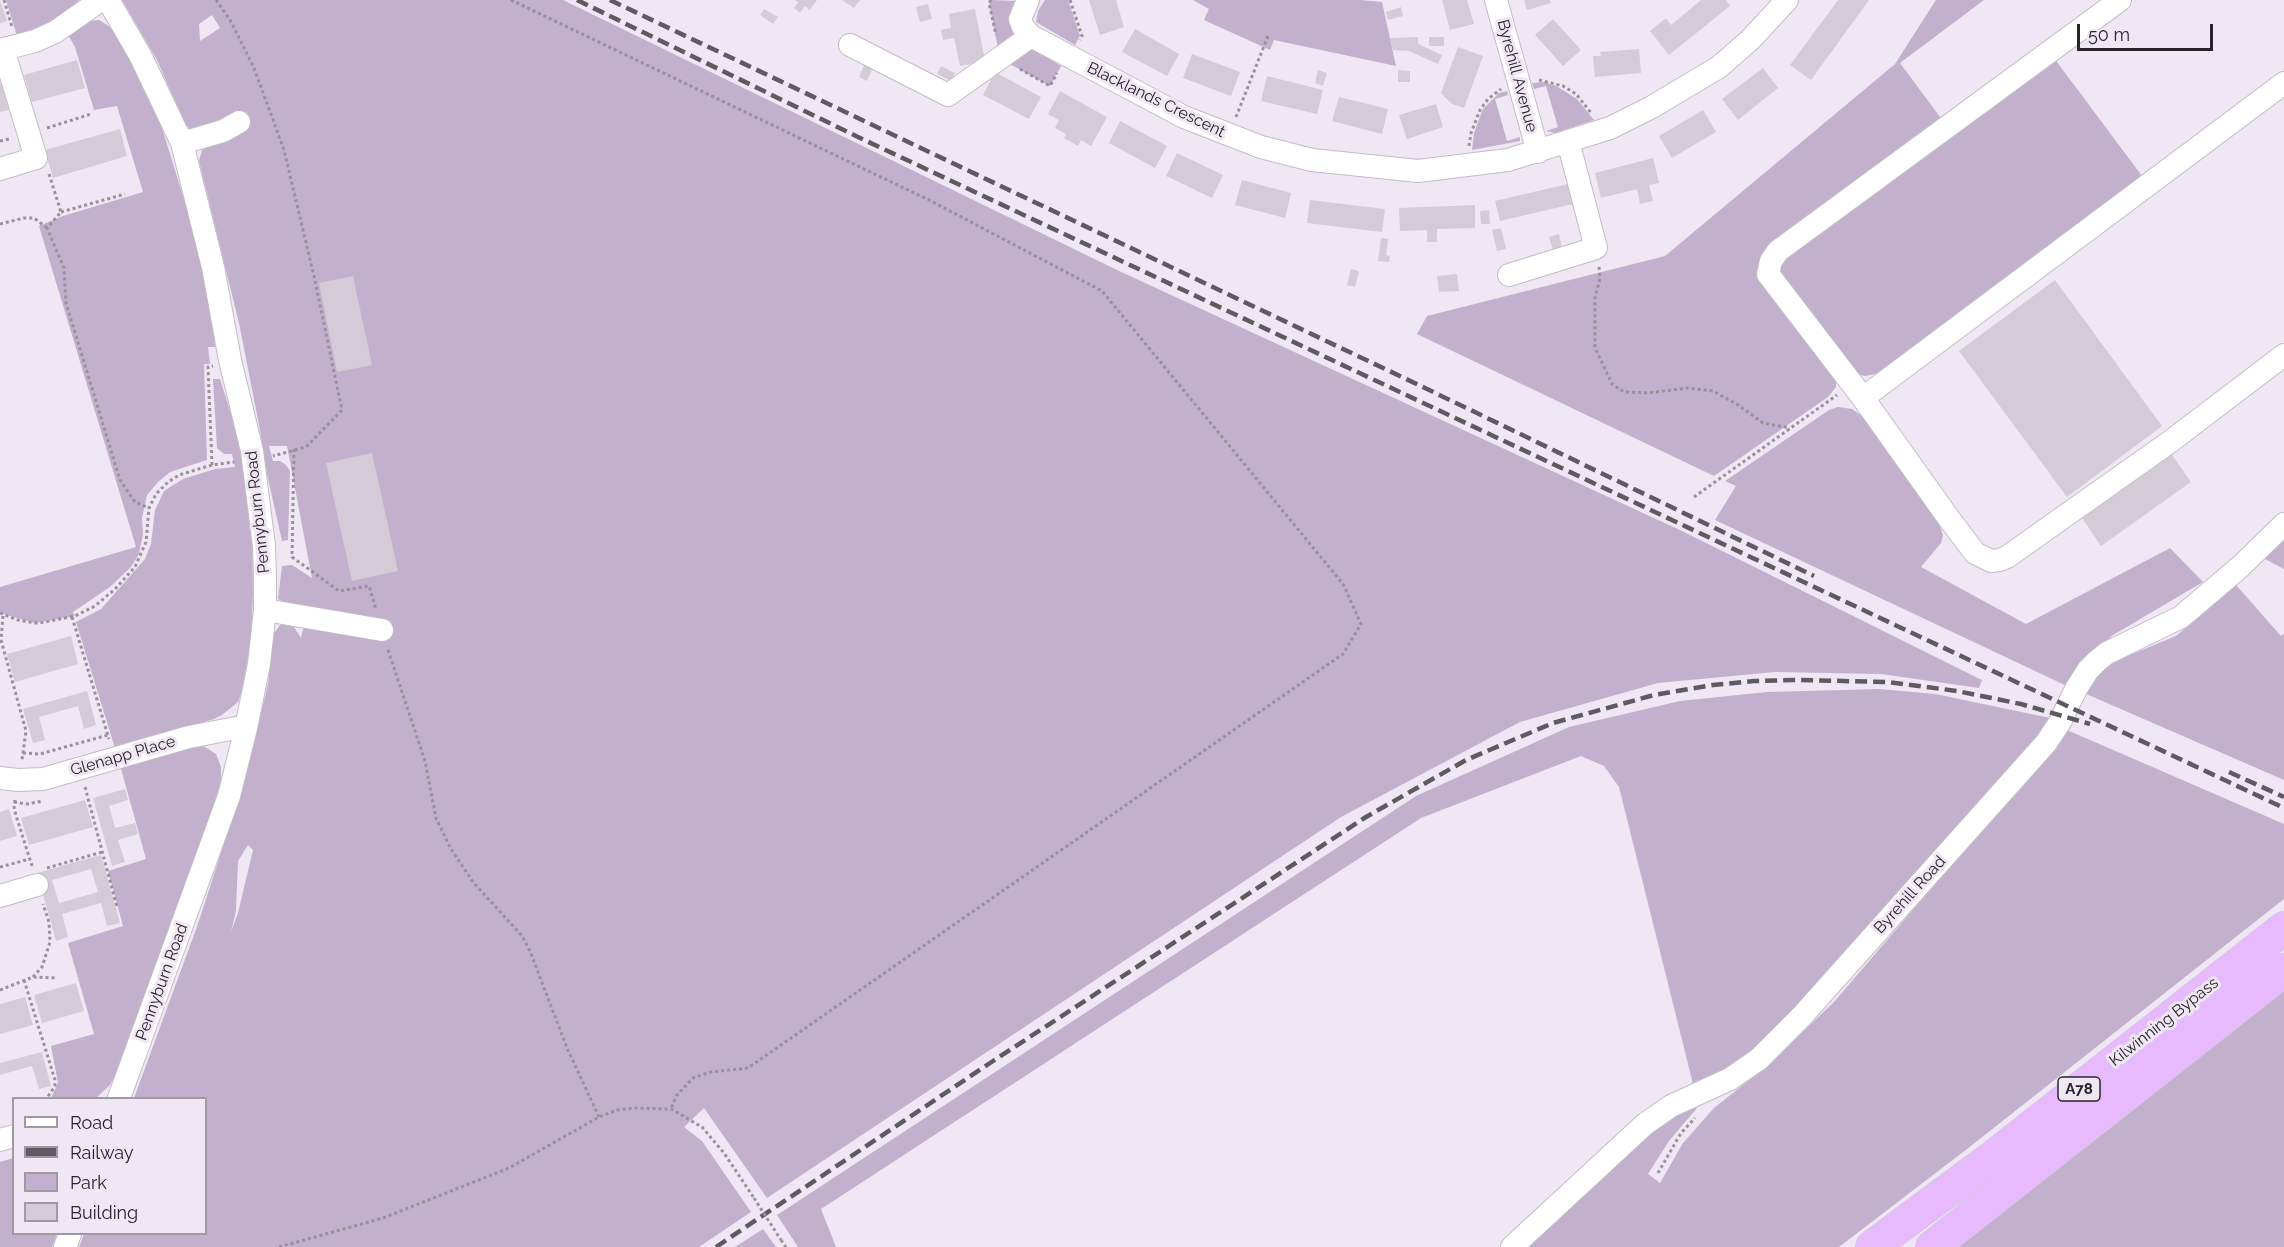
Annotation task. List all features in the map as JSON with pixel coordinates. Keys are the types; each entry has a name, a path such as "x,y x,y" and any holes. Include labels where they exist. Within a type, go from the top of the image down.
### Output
{"highway":[{"name":"Kilwinning Bypass","path":"1872,1247 1989,1160 2284,928"},
{"name":"Kilwinning Bypass","path":"1932,1247 2284,970"}],"street":[{"path":"0,169 36,158 8,48 55,32 101,0"},
{"name":"Pennyburn Road","path":"108,0 140,55 182,143 213,267 230,360 252,451 264,546 265,610 259,664 229,796 119,1097"},
{"path":"850,45 948,95 1027,32 1020,19 1028,0"},
{"name":"Byrehill Avenue","path":"1496,0 1538,152"},
{"name":"Blacklands Crescent","path":"1027,32 1154,102 1229,136 1312,160 1418,171 1508,160 1610,128 1719,67 1750,40 1787,0"},
{"path":"2120,0 1778,251 1771,261 1768,274 1976,553 1991,561 2000,560 2171,441 2284,355"},
{"path":"1857,391 2284,83"},
{"path":"182,143 240,123"},
{"path":"1509,274 1596,248 1568,141"},
{"name":"Byrehill Road","path":"1512,1247 1645,1124 1671,1106 1744,1071 1759,1059 1801,1017 2046,743 2088,670 2107,653 2181,617 2241,566 2284,524"},
{"path":"265,610 381,630"},
{"name":"Glenapp Place","path":"9,779 43,778 189,737 246,728"},
{"path":"0,896 41,877"}],"path":[{"path":"4,0 15,36 8,48"},
{"path":"216,0 230,20 254,68 284,150 312,265 342,410 306,447 272,456"},
{"path":"511,0 931,201 1102,291 1343,584 1361,624 1343,654 1309,678 748,1068 711,1072 693,1078 676,1096 671,1109"},
{"path":"1070,0 1082,36 1071,57"},
{"path":"1229,136 1268,36"},
{"path":"240,123 270,112"},
{"path":"28,133 91,114"},
{"path":"36,158 43,156 61,212"},
{"path":"47,228 61,212 125,194"},
{"path":"0,224 34,218 47,228 64,268 66,303 120,480 135,502 149,508"},
{"path":"1596,248 1600,278 1595,298 1596,348 1612,384 1624,392 1647,393 1688,388 1713,392 1738,405 1763,423 1790,428"},
{"path":"212,465 208,367 230,360"},
{"path":"1694,497 1790,428 1857,391"},
{"path":"294,449 292,557 339,591 369,586 381,630 425,761 436,818 451,849 473,882 522,936 530,951 567,1048 599,1118"},
{"path":"9,779 23,753 26,731 1,640 2,614 35,623 72,617 95,606 135,567 146,542 149,508 156,494 168,482 179,476 212,465 234,462"},
{"path":"72,617 115,758"},
{"path":"0,666 8,663"},
{"path":"23,753 40,754 108,735"},
{"path":"79,768 117,907"},
{"path":"41,877 102,852"},
{"path":"0,867 30,859"},
{"path":"0,990 33,977 57,978"},
{"path":"24,980 55,1080 55,1086 48,1097"},
{"path":"1658,1173 1681,1133 1708,1104 1710,1087"},
{"path":"279,1247 384,1218 509,1168 617,1110 635,1108 671,1109 691,1119 711,1137 786,1247"}],"green space":[{"path":"6,0 79,0 51,23 17,36"},
{"path":"122,0 563,0 1117,270 1682,531 1982,680 1979,688 1881,674 1775,672 1658,683 1520,722 1341,817 767,1198 704,1108 684,1127 702,1141 751,1212 699,1247 79,1247 84,1235 207,1235 207,1097 134,1097 198,924 247,772 268,684 273,635 280,625 288,622 292,624 301,638 307,611 291,607 278,599 282,566 292,565 312,578 287,446 269,446 273,461 280,461 290,471 288,540 282,541 239,323 199,161 202,150 218,142 185,124 157,60","holes":["212,15 220,28 200,41 199,24","248,845 253,850 238,913 231,932 236,911 238,861"]},
{"path":"991,0 1015,1 1011,14 1021,36 999,53 989,3"},
{"path":"1045,0 1068,0 1080,36 1075,45 1036,22 1038,11"},
{"path":"1193,0 1382,2 1396,66 1274,40 1270,50 1204,20 1209,9"},
{"path":"1936,0 1984,0 1900,63 1943,121 1766,254 1836,380 1836,387 1828,397 1714,476 1417,334 1427,316 1665,256 1895,64"},
{"path":"99,20 115,30 143,82 161,125 194,232 210,295 215,347 208,347 210,364 204,364 207,460 170,472 147,495 142,518 143,534 139,554 131,567 110,587 73,612 75,616 35,623 0,613 0,587 136,547 39,226 63,216 143,192 117,106 94,110 75,47 67,33 87,21"},
{"path":"1028,46 1061,66 1050,86 1006,62"},
{"path":"2054,58 2142,176 1879,373 1865,376 1856,374 1777,275 1784,256"},
{"path":"1544,82 1556,86 1577,99 1594,120 1555,133 1546,131 1558,127 1546,86 1534,89 1532,83"},
{"path":"1507,91 1508,95 1495,99 1507,141 1520,137 1520,141 1472,150 1474,133 1483,109 1499,93"},
{"path":"213,379 220,379 235,427 245,474 252,534 251,641 242,691 238,702 214,719 115,748 76,622 101,609 145,559 151,544 155,510 164,491 183,479 215,469 235,467 232,454 224,454 217,448"},
{"path":"1838,407 1852,409 1863,417 1939,523 1943,535 1941,543 1921,567 2026,624 2170,548 2203,582 2113,635 2087,657 2069,687 1715,520 1736,486 1725,481 1829,410"},
{"path":"2284,536 2284,569 2261,557"},
{"path":"2236,585 2281,636 2284,634 2284,780 2084,693 2097,673 2120,659 2176,636"},
{"path":"1879,689 1935,694 2055,719 1766,1042 1742,1060 1693,1084 1619,787 1604,766 1581,756 1421,818 821,1209 836,1247 798,1247 777,1215 1416,796 1569,727 1680,701 1767,692"},
{"path":"2067,730 2284,824 2284,899 1839,1247 1525,1247 1619,1158 1684,1109 1697,1108 1669,1141 1648,1174 1660,1183 1683,1143 1714,1108 1767,1066 1834,1002"},
{"path":"191,744 205,747 216,754 221,767 221,781 201,845 117,1073 110,1085 97,1097 51,1097 58,1083 51,1046 94,1034 68,943 123,926 108,871 146,859 120,765"},
{"path":"2284,988 2284,1247 1956,1247"},
{"path":"12,1158 12,1235 57,1235 52,1247 0,1247 0,1162"},
{"path":"763,1229 776,1247 735,1247"}],"building":[{"path":"0,0 7,21 0,23"},
{"path":"795,0 817,0 810,10 805,6 800,13 794,8 798,2"},
{"path":"842,0 860,0 854,8"},
{"path":"1089,0 1116,0 1124,27 1100,35"},
{"path":"1442,0 1467,0 1474,24 1450,30"},
{"path":"1524,0 1550,0 1551,3 1527,10"},
{"path":"1701,0 1726,0 1730,6 1669,55 1650,31 1666,18 1671,25"},
{"path":"1838,0 1869,0 1811,80 1790,65"},
{"path":"928,4 932,19 920,22 916,7"},
{"path":"1401,7 1403,16 1388,20 1386,12"},
{"path":"764,9 778,17 773,24 760,15"},
{"path":"975,9 985,61 960,66 954,38 943,40 941,30 951,28 949,14"},
{"path":"1553,19 1581,50 1563,66 1535,35"},
{"path":"1135,29 1179,54 1167,76 1122,52"},
{"path":"1418,37 1418,44 1442,55 1438,64 1409,51 1393,50 1390,38"},
{"path":"1429,37 1444,37 1444,46 1429,46"},
{"path":"1458,47 1483,56 1464,108 1452,104 1441,93"},
{"path":"1639,49 1641,73 1595,77 1593,56 1601,56 1600,52"},
{"path":"1192,54 1240,72 1231,96 1183,78"},
{"path":"77,60 85,88 32,102 24,75"},
{"path":"865,63 873,67 867,81 859,77"},
{"path":"941,66 955,73 951,81 937,74"},
{"path":"1763,68 1778,88 1738,120 1722,99"},
{"path":"1318,70 1327,73 1323,86 1315,83"},
{"path":"1398,70 1410,71 1410,82 1398,82"},
{"path":"995,72 1041,97 1029,119 983,95"},
{"path":"1267,76 1323,90 1317,114 1261,101"},
{"path":"0,80 9,110 0,112"},
{"path":"1060,91 1107,117 1091,146 1081,140 1078,146 1064,138 1066,134 1055,128 1059,120 1048,114"},
{"path":"1339,97 1388,109 1382,134 1332,121"},
{"path":"1436,104 1443,127 1407,139 1399,115"},
{"path":"1703,110 1716,132 1672,158 1659,136"},
{"path":"1120,121 1167,146 1155,168 1109,143"},
{"path":"120,129 127,156 53,178 45,150"},
{"path":"1177,153 1223,175 1212,198 1166,176"},
{"path":"1653,158 1659,183 1649,185 1653,201 1640,204 1637,189 1601,198 1595,173"},
{"path":"1242,180 1291,193 1285,218 1235,205"},
{"path":"1572,183 1577,203 1500,221 1495,201"},
{"path":"1310,200 1385,209 1382,232 1307,223"},
{"path":"1475,205 1475,228 1437,229 1437,242 1427,242 1427,230 1400,231 1399,208"},
{"path":"1489,210 1490,224 1481,224 1480,211"},
{"path":"1501,228 1506,249 1497,251 1492,230"},
{"path":"1559,234 1562,248 1553,250 1549,237"},
{"path":"1381,238 1388,239 1386,255 1390,256 1389,262 1378,261"},
{"path":"1351,269 1359,271 1355,287 1347,285"},
{"path":"1457,274 1459,291 1439,292 1437,276"},
{"path":"353,276 372,365 337,372 319,283"},
{"path":"2055,280 2162,426 2067,497 1959,351"},
{"path":"372,453 398,571 352,581 326,463"},
{"path":"2172,455 2191,482 2101,546 2082,518"},
{"path":"71,636 78,664 15,682 7,654"},
{"path":"87,691 96,725 84,729 78,706 39,717 45,740 33,743 23,709"},
{"path":"125,789 128,800 109,806 115,828 135,823 138,834 118,840 125,862 112,866 93,798"},
{"path":"85,800 93,827 29,845 21,818"},
{"path":"9,809 17,836 0,841 0,812"},
{"path":"101,855 120,923 107,926 101,903 62,914 68,937 56,941 37,873","holes":["91,869 98,892 59,903 52,880"]},
{"path":"76,983 84,1011 42,1023 34,995"},
{"path":"25,997 33,1025 0,1034 0,1004"},
{"path":"42,1052 51,1086 39,1089 32,1066 0,1075 0,1063"}],"railway":[{"path":"577,0 858,137 2284,808"},
{"path":"610,0 1814,576"},
{"path":"716,1247 993,1061 1366,817 1466,760 1553,723 1654,695 1713,685 1799,680 1888,682 1957,691 2021,704 2090,724"},
{"path":"2229,772 2284,797"}]}
